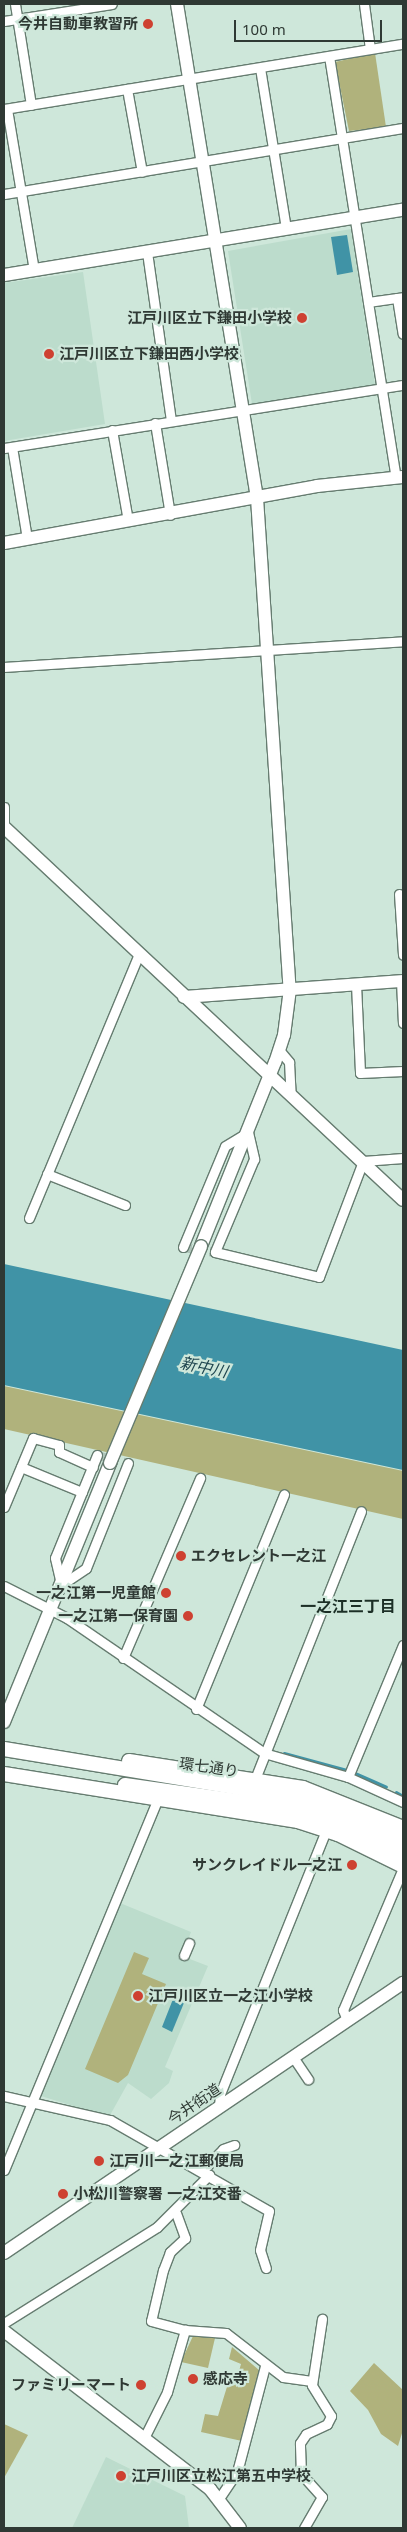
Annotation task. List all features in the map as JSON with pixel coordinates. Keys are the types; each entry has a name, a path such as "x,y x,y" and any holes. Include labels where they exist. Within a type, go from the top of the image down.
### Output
{"main road":[{"path":"4,1748 255,1779 326,1795 403,1828"},
{"name":"環七通り","path":"4,1748 293,1808 333,1820 403,1853"},
{"path":"4,1774 277,1816 326,1830 403,1867"},
{"name":"環七通り","path":"4,1774 171,1784 309,1801 403,1840"}],"street":[{"path":"14,4 31,105"},
{"path":"4,21 112,4"},
{"path":"4,1722 270,1076 279,1050 290,989 257,498 217,240 177,4"},
{"path":"364,4 370,49"},
{"path":"34,270 6,109 403,44"},
{"path":"4,543 170,515 257,498 400,478 382,389 329,56"},
{"path":"260,68 286,229"},
{"path":"127,89 142,172"},
{"path":"4,194 403,128"},
{"path":"4,274 403,210"},
{"path":"147,252 171,420"},
{"path":"368,302 400,297 403,334"},
{"path":"27,539 8,447 171,420 244,412 403,385"},
{"path":"155,423 170,515"},
{"path":"112,430 128,521"},
{"path":"4,666 403,640"},
{"path":"4,807 4,830 403,1200"},
{"path":"399,894 403,955"},
{"path":"28,1218 139,954"},
{"path":"184,997 402,981 403,1023"},
{"path":"356,984 360,1073 403,1071"},
{"path":"279,1050 289,1062 291,1095"},
{"path":"183,1248 225,1146 248,1132"},
{"path":"248,1132 254,1159 215,1252 319,1277 363,1161"},
{"path":"363,1161 403,1158"},
{"path":"47,1174 125,1205"},
{"path":"4,1507 33,1438 59,1445 59,1452 93,1467"},
{"path":"61,1584 55,1558 97,1455"},
{"path":"61,1584 86,1568 128,1463"},
{"path":"21,1467 82,1492"},
{"path":"123,1658 200,1478"},
{"path":"196,1709 284,1494"},
{"path":"255,1779 361,1511"},
{"path":"4,1586 51,1608 196,1709 264,1753 348,1777 403,1802"},
{"path":"348,1777 403,1645"},
{"path":"4,2170 158,1799"},
{"path":"219,2106 220,2094 326,1830"},
{"path":"347,2020 343,2010 403,1867"},
{"path":"184,1955 189,1942"},
{"name":"今井街道","path":"4,2253 403,1983"},
{"path":"292,2057 308,2079"},
{"path":"4,2096 110,2120 206,2173 269,2211 260,2250 266,2268"},
{"path":"4,2323 176,2213 223,2149 234,2145"},
{"path":"176,2213 185,2238 170,2252 163,2270 152,2321 185,2330 226,2333 265,2366 283,2378 312,2381"},
{"path":"304,2528 322,2496 301,2474 300,2443 306,2434 327,2424 331,2416 312,2381 322,2319"},
{"path":"144,2438 167,2392 185,2330"},
{"path":"4,2331 144,2438 218,2500 240,2528"},
{"path":"218,2500 238,2472 265,2366"}],"shaded area":[{"name":"江戸川区立下鎌田小学校","path":"351,229 375,385 252,404 228,251"},
{"name":"江戸川区立下鎌田西小学校","path":"83,272 105,424 4,441 4,283"},
{"name":"江戸川区立一之江小学校","path":"120,1903 191,1932 182,1956 208,1966 165,2067 173,2071 169,2083 151,2099 128,2083 109,2117 41,2096"},
{"name":"江戸川区立松江第五中学校","path":"106,2457 185,2496 189,2528 72,2528"}],"green space":[{"path":"375,53 386,127 349,131 335,62"},
{"path":"4,1386 403,1471 403,1519 4,1429"},
{"path":"134,1952 149,1958 142,1974 166,1984 128,2075 118,2083 85,2069"},
{"path":"193,2336 215,2338 208,2368 181,2362"},
{"path":"232,2347 260,2371 242,2441 201,2432 205,2414 218,2416 230,2377 237,2378 241,2364 229,2359"},
{"path":"374,2363 403,2390 403,2430 398,2446 381,2434 368,2410 350,2391"},
{"path":"4,2424 28,2435 4,2478"}],"water":[{"path":"347,235 353,272 337,275 331,237"},
{"name":"新中川","path":"4,1264 403,1350 403,1470 4,1385"},
{"path":"175,1994 186,1998 172,2032 162,2027"}],"waterway":[{"path":"284,1753 347,1770"},
{"path":"353,1772 386,1787"},
{"path":"396,1792 403,1796"}],"tunnel":[{"path":"183,1247 215,1252"},
{"path":"97,1455 128,1463"}],"place":[{"name":"今井自動車教習所","path":"148,24"},
{"name":"江戸川区立下鎌田小学校","path":"302,318"},
{"name":"江戸川区立下鎌田西小学校","path":"49,354"},
{"name":"エクセレント一之江","path":"181,1556"},
{"name":"一之江第一児童館","path":"166,1593"},
{"name":"一之江第一保育園","path":"188,1616"},
{"name":"サンクレイドル一之江","path":"352,1865"},
{"name":"江戸川区立一之江小学校","path":"138,1996"},
{"name":"江戸川一之江郵便局","path":"99,2161"},
{"name":"小松川警察署 一之江交番","path":"63,2194"},
{"name":"感応寺","path":"193,2379"},
{"name":"ファミリーマート","path":"141,2385"},
{"name":"江戸川区立松江第五中学校","path":"121,2476"}],"district":[{"name":"一之江三丁目","path":"348,1606"}]}
